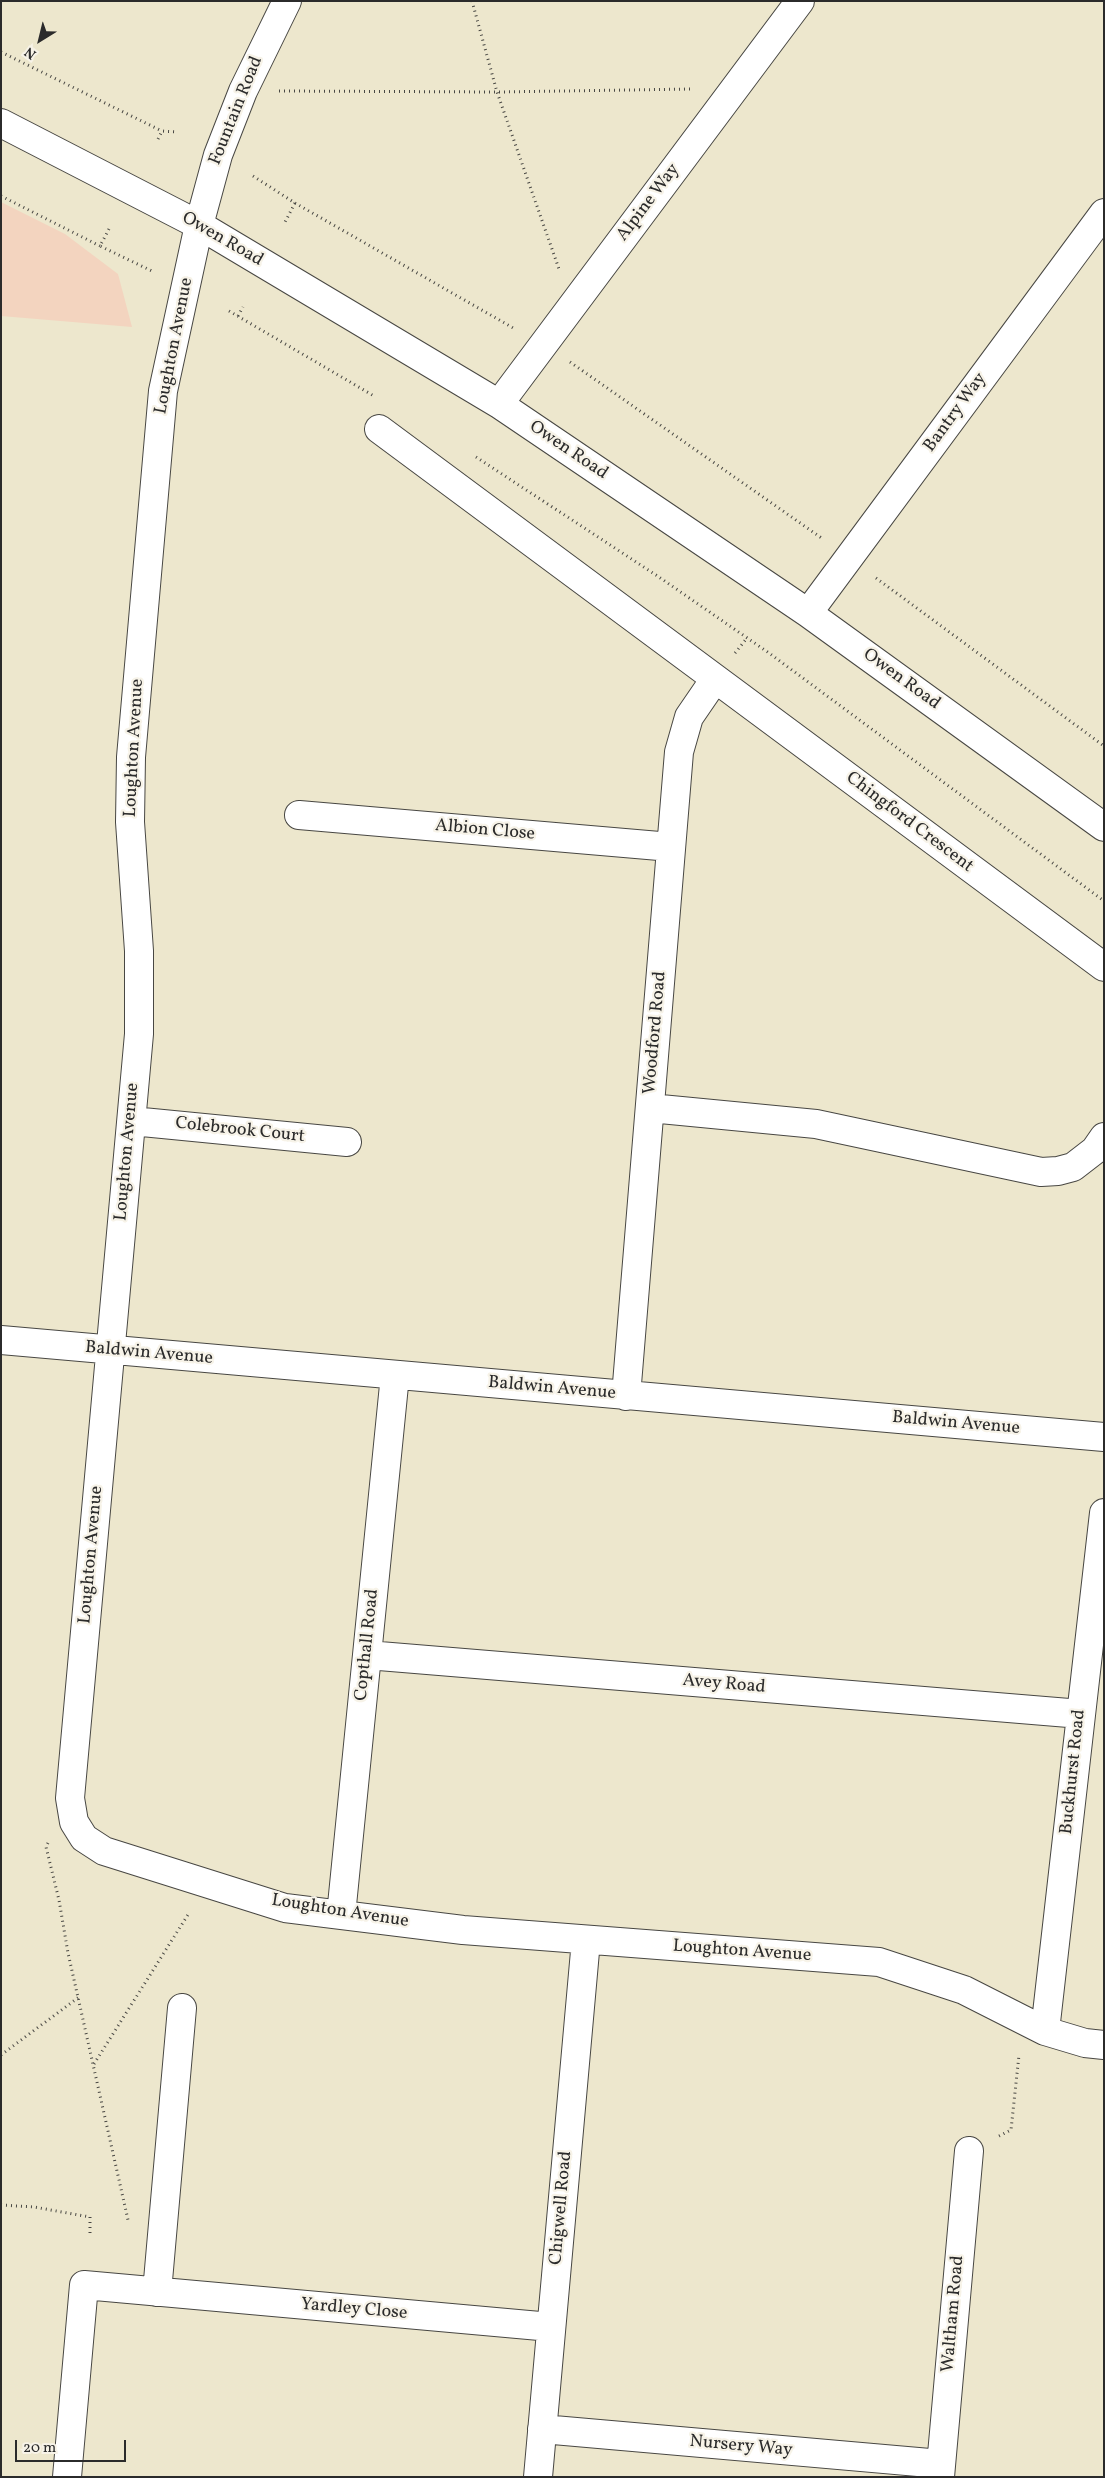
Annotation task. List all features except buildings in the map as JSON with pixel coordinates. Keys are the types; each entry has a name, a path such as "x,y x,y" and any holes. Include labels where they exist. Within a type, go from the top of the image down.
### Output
{"street":[{"name":"Fountain Road","path":"198,225 218,155 243,91 287,1"},
{"name":"Alpine Way","path":"498,404 800,1"},
{"name":"Owen Road","path":"1,123 198,225 498,404 808,613 1104,827"},
{"name":"Bantry Way","path":"808,613 1104,213"},
{"name":"Loughton Avenue","path":"198,225 163,391 132,757 130,822 139,951 138,1034 132,1121 70,1798 74,1822 84,1838 104,1851 285,1908 463,1930 879,1962 964,1990 1045,2031 1085,2043 1104,2045"},
{"path":"379,429 715,679"},
{"name":"Woodford Road","path":"626,1396 682,735 689,717 715,679"},
{"name":"Chingford Crescent","path":"715,679 1104,967"},
{"name":"Albion Close","path":"299,815 672,847"},
{"path":"650,1108 816,1124 1041,1172 1058,1171 1073,1167 1095,1150 1104,1137"},
{"name":"Colebrook Court","path":"132,1121 347,1142"},
{"name":"Baldwin Avenue","path":"1,1340 1104,1437"},
{"name":"Copthall Road","path":"341,1916 395,1375"},
{"name":"Buckhurst Road","path":"1045,2031 1104,1513"},
{"name":"Avey Road","path":"367,1655 1081,1714"},
{"name":"Chigwell Road","path":"538,2477 586,1940"},
{"path":"157,2292 182,2008"},
{"name":"Waltham Road","path":"940,2471 969,2151"},
{"name":"Yardley Close","path":"67,2477 84,2285 551,2327"},
{"name":"Nursery Way","path":"542,2429 940,2471"}],"path":[{"path":"472,1 497,92 563,278 577,298"},
{"path":"1,52 162,131 177,132"},
{"path":"243,91 497,92 736,88"},
{"path":"158,139 162,131"},
{"path":"253,176 522,332"},
{"path":"1,196 158,274"},
{"path":"284,224 295,202"},
{"path":"100,246 109,229"},
{"path":"238,316 242,307"},
{"path":"230,312 377,398"},
{"path":"568,360 825,540"},
{"path":"476,456 769,653 1104,901"},
{"path":"871,575 1104,746"},
{"path":"52,1836 46,1847 128,2221"},
{"path":"94,2064 191,1910"},
{"path":"1,2054 78,1997"},
{"path":"1011,2130 1020,2051"},
{"path":"1,2204 34,2207 90,2218 90,2236"}],"shaded area":[{"path":"1,202 65,234 118,274 132,327 1,316"}]}
